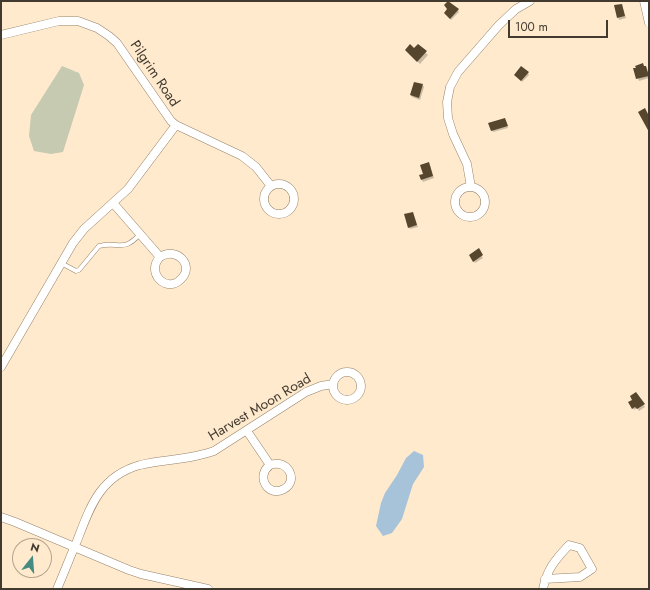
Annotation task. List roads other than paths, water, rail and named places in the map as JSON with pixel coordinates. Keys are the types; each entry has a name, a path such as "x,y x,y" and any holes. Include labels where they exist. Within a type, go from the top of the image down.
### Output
{"street":[{"path":"471,187 467,164 453,134 448,118 447,102 450,87 458,72 499,24 516,9 530,1"},
{"path":"644,1 649,23"},
{"name":"Pilgrim Road","path":"1,35 58,21 78,21 97,28 110,36 117,43 166,116 176,125 242,156 256,167 271,186"},
{"path":"1,367 73,243 84,229 132,184 176,125"},
{"path":"113,203 160,257"},
{"name":"Harvest Moon Road","path":"58,589 92,504 104,486 114,477 140,465 206,454 222,447 306,392 321,386 334,384"},
{"path":"247,431 270,465"},
{"path":"1,517 141,574 208,589"},
{"path":"544,589 545,579 552,563 569,545 580,548 592,569 580,576 545,579"}],"lane":[{"path":"61,263 76,271 79,270 99,246 122,246 134,241 140,234"}],"water":[{"path":"414,451 423,455 424,467 413,484 402,519 392,533 383,536 376,526 381,503 385,493 406,458"}]}
